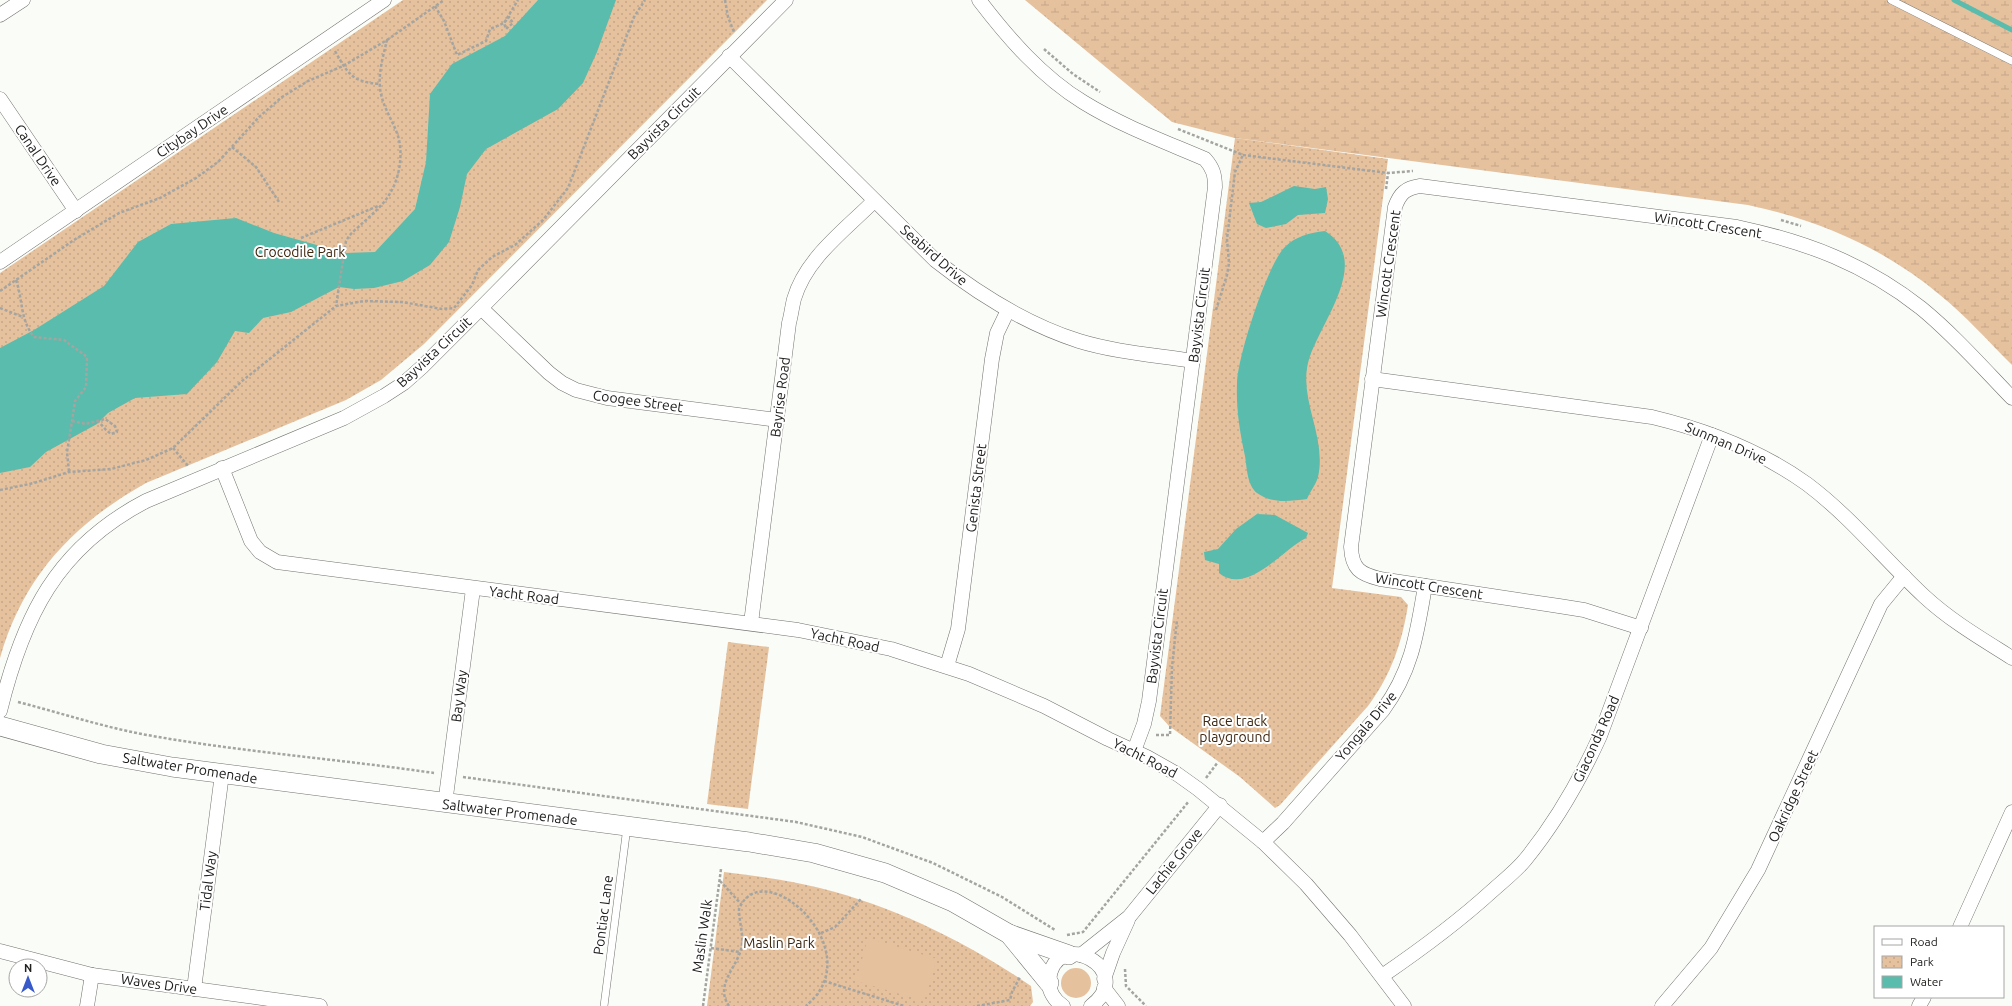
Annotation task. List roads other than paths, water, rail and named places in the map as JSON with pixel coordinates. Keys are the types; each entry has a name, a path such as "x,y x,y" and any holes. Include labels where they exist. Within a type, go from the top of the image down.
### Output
{"street":[{"path":"0,15 22,0"},
{"name":"Citybay Drive","path":"0,262 384,0"},
{"name":"Bayvista Circuit","path":"2,705 16,653 32,614 53,580 73,556 101,529 132,508 166,491 344,418 384,396 422,366 481,308 786,0"},
{"name":"Bayvista Circuit","path":"979,0 1025,54 1051,77 1082,101 1154,139 1204,159 1211,166 1214,174 1215,187 1149,701 1141,732 1134,751"},
{"name":"Seabird Drive","path":"729,56 874,201 936,260 960,280 1008,310 1044,328 1079,341 1118,350 1193,361"},
{"name":"Canal Drive","path":"0,99 76,211"},
{"name":"Wincott Crescent","path":"1641,628 1572,608 1365,576 1356,567 1351,558 1351,547 1372,378 1395,207 1398,198 1410,188 1420,186 1737,227 1779,236 1814,248 1845,260 1884,282 1921,309 1950,335 2012,398"},
{"name":"Bayrise Road","path":"751,624 789,324 794,299 802,280 812,264 828,246 874,201"},
{"name":"Coogee Street","path":"481,308 549,372 562,383 576,390 607,398 778,420"},
{"name":"Genista Street","path":"947,666 958,629 992,359 997,333 1008,310"},
{"name":"Sunman Drive","path":"1372,378 1652,417 1686,425 1712,435 1772,463 1806,484 1853,523 1904,576 1949,616 2012,658"},
{"name":"Giaconda Road","path":"1382,976 1470,912 1524,861 1548,830 1586,766 1600,736 1712,435"},
{"name":"Yacht Road","path":"222,468 251,541 268,558 277,562 473,589 751,624 858,641 947,666 1018,694 1161,764 1220,805 1263,842 1328,909 1404,1006"},
{"name":"Oakridge Street","path":"1662,1006 1711,948 1758,870 1878,610 1886,596 1904,576"},
{"name":"Yongala Drive","path":"1263,842 1288,817 1383,710 1397,691 1416,641 1425,586"},
{"name":"Bay Way","path":"445,804 473,589"},
{"name":"Saltwater Promenade","path":"0,726 137,762 445,804 784,847 852,862 914,884 953,902 1009,934 1075,955"},
{"name":"Tidal Way","path":"194,989 222,774"},
{"name":"Lachie Grove","path":"1091,1006 1101,995 1113,953 1129,918 1220,805"},
{"path":"1960,926 2012,812"},
{"name":"Lachie Grove","path":"1045,1006 1050,986 1050,973 1054,965 1061,959 1075,955 1129,918"},
{"name":"Saltwater Promenade","path":"1009,934 1050,986"},
{"name":"Waves Drive","path":"0,951 92,975 294,1004 320,1006"},
{"path":"1075,955 1097,962 1102,970 1104,983 1118,1006"},
{"path":"87,1006 92,975"},
{"path":"1050,986 1055,999 1063,1006"}],"lane":[{"path":"1891,0 2012,61"},
{"name":"Pontiac Lane","path":"604,1006 627,827"}],"water":[{"path":"538,0 616,0 597,52 583,83 558,109 486,149 467,174 460,207 449,242 430,265 403,281 374,288 354,289 339,287 291,312 263,318 249,333 235,331 217,362 187,394 135,398 108,413 97,424 46,452 30,467 0,473 0,348 34,330 104,286 138,242 171,224 236,218 274,233 345,253 375,252 415,209 426,162 430,94 452,64 505,36"},
{"path":"1294,186 1315,189 1326,187 1328,199 1325,213 1298,215 1286,224 1266,228 1257,224 1249,203 1261,202"},
{"path":"1325,231 1339,244 1344,259 1344,276 1339,294 1314,347 1308,363 1306,377 1307,391 1319,448 1320,462 1318,477 1307,499 1281,501 1269,499 1257,493 1249,481 1238,412 1238,371 1254,313 1269,273 1277,258 1288,244 1298,238 1308,234"},
{"path":"1257,514 1275,515 1308,533 1306,538 1264,569 1253,575 1241,579 1230,579 1219,573 1219,564 1205,560 1204,552 1218,549 1236,529"}],"waterway":[{"path":"1954,0 2012,30"}],"park label":[{"name":"Crocodile Park","path":"300,252"},
{"name":"Race track playground","path":"1235,730"},
{"name":"Maslin Park","path":"779,943"}]}
